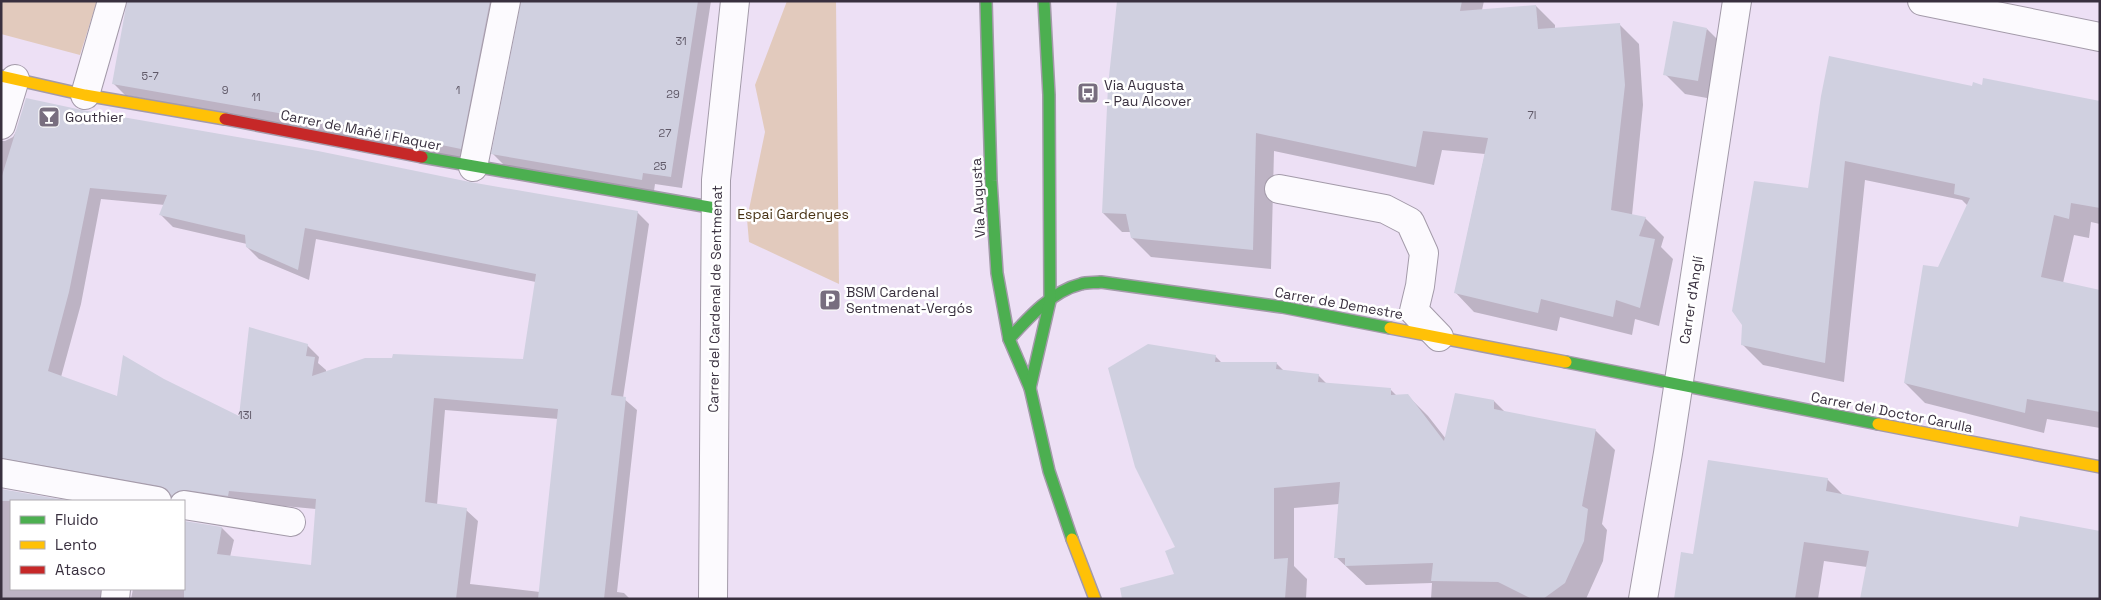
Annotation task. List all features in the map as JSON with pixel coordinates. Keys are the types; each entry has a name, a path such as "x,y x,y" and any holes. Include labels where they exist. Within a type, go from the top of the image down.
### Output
{"street":[{"path":"85,95 112,1"},
{"path":"473,167 506,1"},
{"name":"Carrer del Cardenal de Sentmenat","path":"713,599 718,153 735,1"},
{"name":"Via Augusta","path":"986,1 991,181 997,273 1009,339 1030,388 1049,471 1085,575 1096,599"},
{"name":"Via Augusta","path":"1030,388 1050,301 1049,95 1044,1"},
{"name":"Carrer d'Anglí","path":"1643,599 1738,1"},
{"path":"1922,1 2100,37"},
{"path":"1,125 8,78"},
{"name":"Carrer de Mañé i Flaquer","path":"8,78 85,95 321,136 473,167 716,208"},
{"path":"1279,189 1385,209 1410,222 1424,253 1420,286 1414,311 1439,337"},
{"name":"Carrer de Demestre","path":"1009,339 1028,319 1050,301 1081,284 1101,282 1282,307 1678,384"},
{"name":"Carrer del Doctor Carulla","path":"1678,384 2100,467"},
{"path":"1,473 124,499 140,500"},
{"path":"185,505 291,522"}],"green space":[{"path":"1,1 97,1 80,55 1,34"},
{"name":"Espai Gardenyes","path":"787,1 836,1 839,284 749,242 747,219 765,132 755,85"}],"building":[{"path":"127,1 490,1 461,149 324,121 112,84"},
{"path":"521,1 698,1 671,177 643,173 642,180 491,154"},
{"path":"1117,1 1462,1 1460,11 1536,5 1538,29 1620,23 1625,85 1611,210 1646,217 1639,236 1655,239 1640,308 1616,300 1613,317 1541,299 1538,313 1454,293 1488,138 1423,131 1416,167 1256,133 1253,250 1131,238 1126,214 1102,213 1108,86"},
{"path":"1673,21 1707,28 1698,81 1663,75"},
{"path":"1829,56 1972,86 1973,82 1982,85 1983,78 2100,101 2100,208 2071,203 2069,219 2054,215 2041,277 2100,290 2100,412 2027,399 2025,413 1904,383 1923,265 1938,267 1970,198 1954,194 1955,184 1845,161 1825,363 1741,345 1742,325 1732,311 1754,181 1808,188 1821,96"},
{"path":"26,98 82,110 318,151 470,182 638,211 611,395 626,397 604,599 538,599 558,409 434,398 425,502 467,508 456,599 184,599 185,521 222,527 217,554 311,565 316,499 229,491 228,496 186,490 178,491 172,496 167,489 160,486 1,458 1,179","holes":["90,188 167,195 159,215 245,235 246,247 298,270 305,228 536,274 523,359 393,354 392,358 365,358 312,376 315,357 306,356 308,344 249,327 239,416 164,379 123,355 117,396 48,371 69,292"]},
{"path":"1148,344 1216,355 1215,362 1277,362 1276,369 1319,374 1318,382 1391,388 1391,395 1408,394 1444,441 1455,393 1494,400 1494,409 1596,429 1582,506 1588,509 1584,541 1565,583 1543,599 1532,599 1498,582 1431,581 1433,563 1345,566 1345,558 1334,558 1340,482 1274,488 1274,559 1288,558 1285,599 1122,599 1120,588 1174,574 1165,551 1175,547 1135,467 1108,368"},
{"path":"1708,460 1828,478 1826,491 2018,527 2020,516 2100,531 2100,599 1860,599 1869,551 1804,542 1795,599 1674,599 1681,552 1693,554"},
{"path":"1,489 64,500 10,500 1,501"}],"traffic: fast":[{"path":"986,1 991,181 997,273 1009,339 1030,388 1049,471 1072,539"},
{"path":"1030,388 1050,301 1049,95 1044,1"},
{"path":"422,157 715,208"},
{"path":"1009,339 1050,299 1083,283 1101,282 1282,307 1390,328"},
{"path":"1566,362 1878,424"}],"traffic: slow":[{"path":"1,76 85,95 225,119"},
{"path":"1390,328 1566,362"},
{"path":"1878,424 2100,467"},
{"path":"1072,539 1095,599"}],"traffic: jam":[{"path":"225,119 422,157"}],"place":[{"name":"Via Augusta - Pau Alcover","path":"1088,93"},
{"name":"Gouthier","path":"49,117"},
{"name":"BSM Cardenal Sentmenat-Vergós","path":"830,300"}]}
